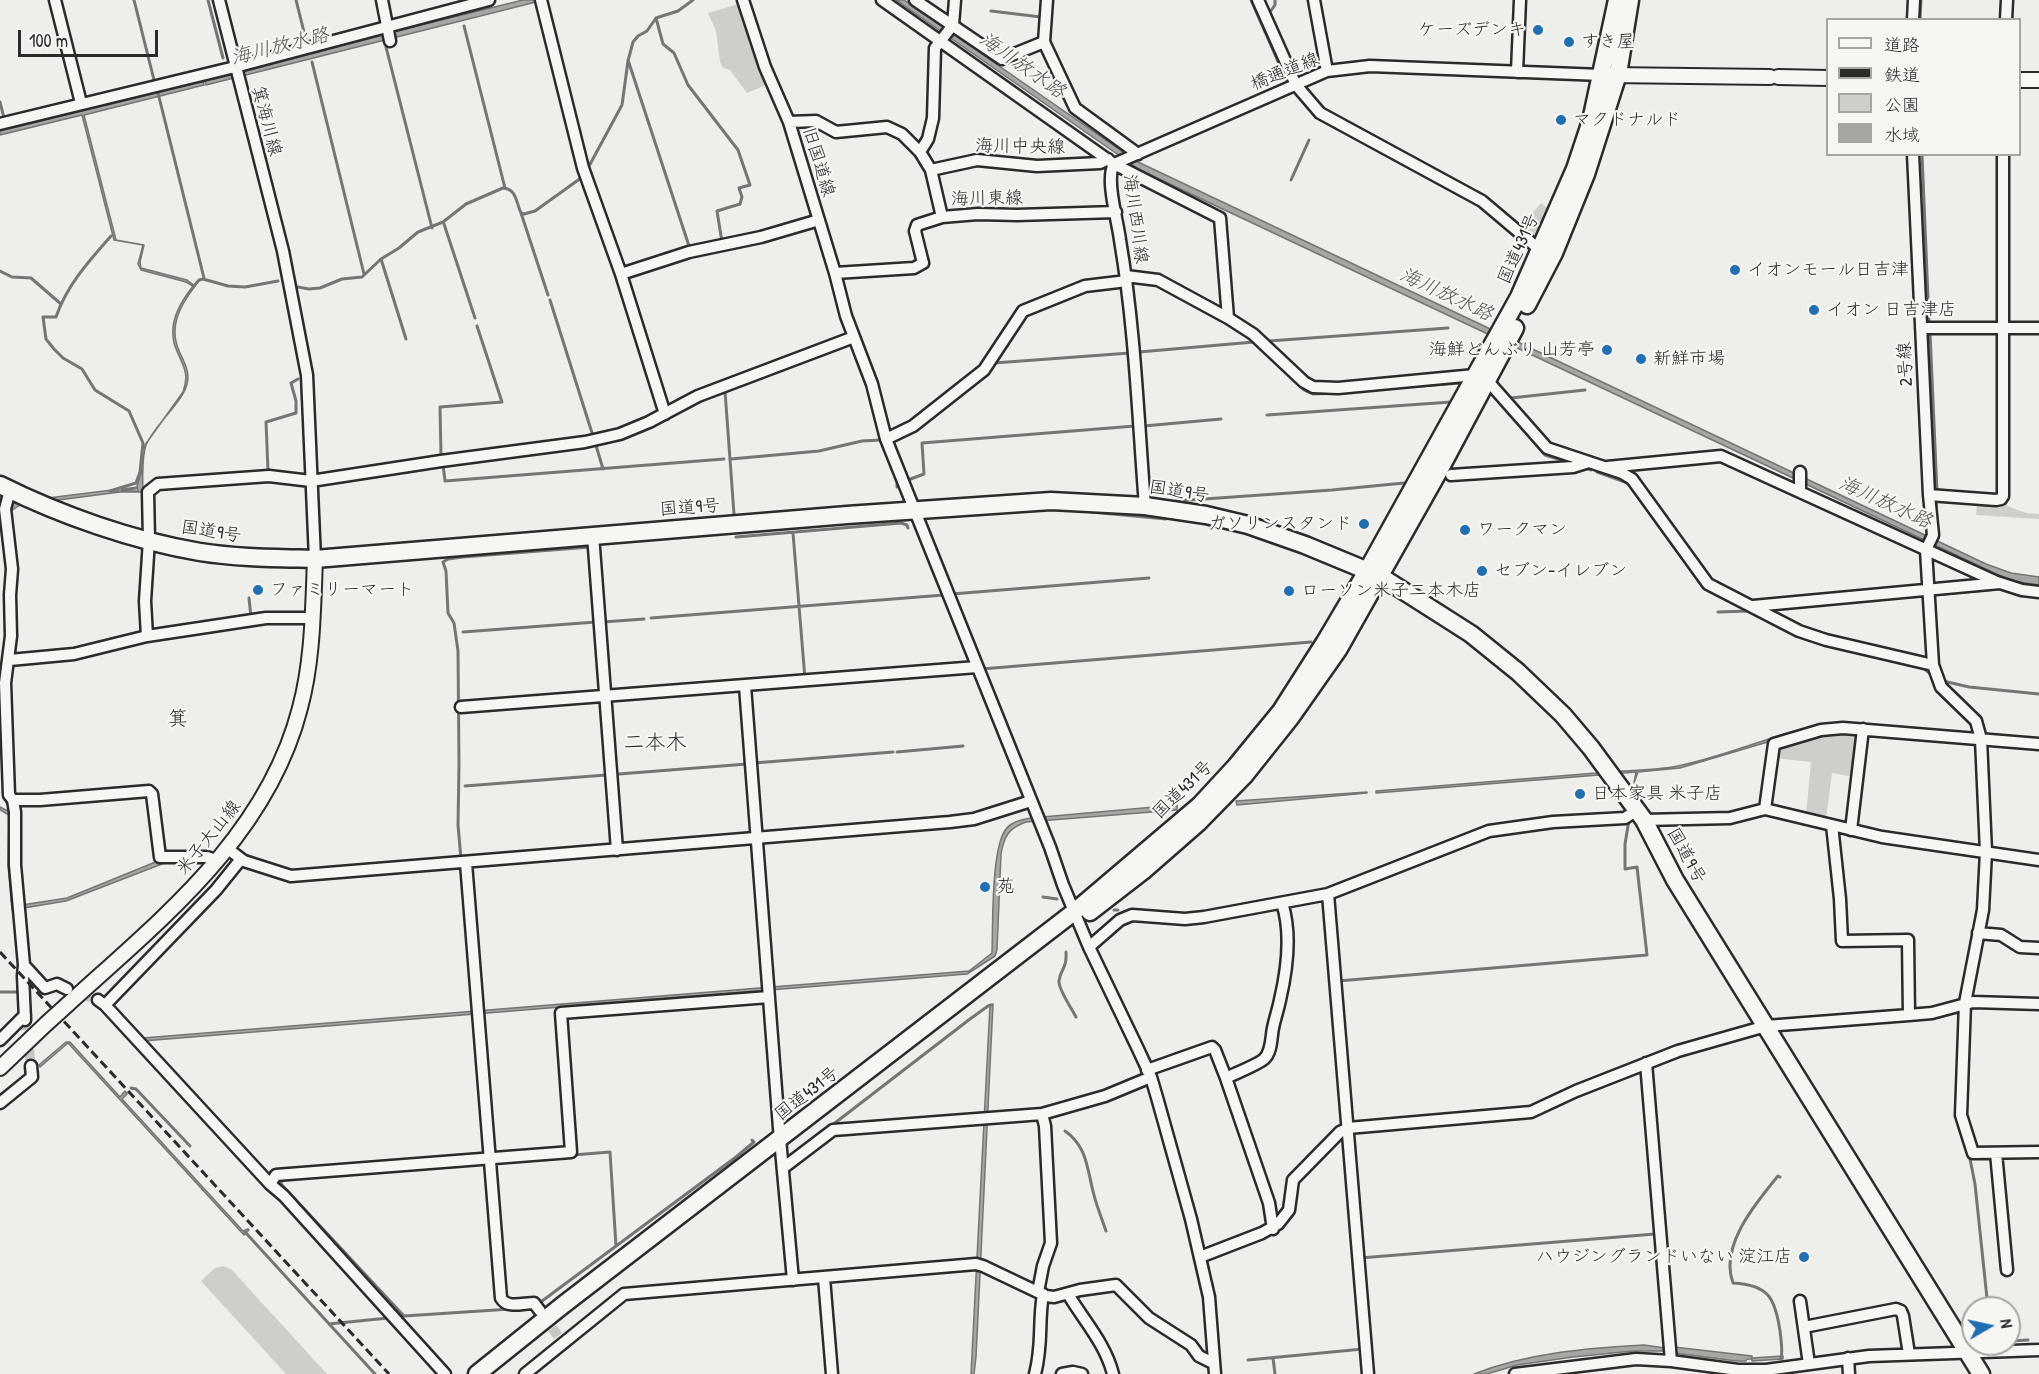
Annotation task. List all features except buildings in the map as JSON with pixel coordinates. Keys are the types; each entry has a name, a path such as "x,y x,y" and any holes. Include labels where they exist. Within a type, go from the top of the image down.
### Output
{"highway":[{"name":"国道431号","path":"1508,330 1519,297 1575,169 1610,75 1617,0"},
{"name":"国道431号","path":"495,1374 781,1153 1076,917 1143,871 1200,822 1244,776 1291,717 1338,650 1373,573 1440,469 1481,378 1554,253 1586,174 1630,0"},
{"name":"国道9号","path":"5,487 81,519 149,540 201,552 252,557 315,559 592,535 1051,501 1145,506 1206,515 1248,525 1373,573 1449,618 1518,672 1563,715 1605,766 1641,815 1675,880 1961,1340"},
{"name":"国道431号","path":"477,1374 554,1312 781,1153"},
{"name":"国道9号","path":"1971,1356 1981,1374"}],"main road":[{"path":"1610,75 1826,78"},
{"path":"2021,80 2039,80"},
{"name":"米子大山線","path":"0,1068 189,893 228,849 255,812 282,760 300,709 309,659 315,559"}],"street":[{"path":"55,0 81,103"},
{"name":"箕海川線","path":"219,0 283,251 307,375 315,559"},
{"path":"382,0 389,33"},
{"path":"0,124 81,103 389,33 489,0"},
{"name":"旧国道線","path":"743,0 765,67 789,122 846,316 872,384 886,440 1039,819 1076,917 1149,1073 1200,1257 1211,1314 1214,1369"},
{"name":"海川西川線","path":"882,0 1114,161 1110,173 1126,279 1145,506"},
{"path":"915,0 1002,59 1044,42"},
{"path":"920,152 928,139 933,118 935,48 952,27 955,0"},
{"path":"1047,0 1044,42 1075,108 1136,154"},
{"path":"1258,0 1296,85 1320,113 1482,201 1540,250"},
{"path":"1314,0 1327,71"},
{"path":"1517,72 1520,0"},
{"path":"1913,18 1914,0"},
{"path":"2006,18 2007,0"},
{"path":"542,3 582,168 621,274 665,414"},
{"name":"橋通道線","path":"1114,161 1136,154 1327,71 1370,66 1610,75"},
{"path":"789,122 816,121 832,131 841,132 887,127 902,134 920,152 931,170 942,217"},
{"name":"2号線","path":"1913,156 1929,495 1933,535 1927,548"},
{"path":"1929,495 1999,500 2003,496 2003,156"},
{"name":"海川中央線","path":"931,170 977,160 1037,166 1114,161"},
{"path":"1114,161 1220,218 1228,318"},
{"name":"海川東線","path":"835,273 914,268 921,265 923,263 915,231 916,225 942,217 978,214 1116,212"},
{"path":"621,274 689,252 736,243 819,220"},
{"path":"886,440 913,426 984,370 1023,311 1085,286 1126,279 1158,280 1253,334 1304,382 1313,387 1338,388 1481,378 1547,448 1632,479 1708,584 1799,631 1826,640 1933,665"},
{"path":"1921,328 2039,328"},
{"path":"147,636 145,601 149,540 148,492 158,484 269,476 312,481 441,460 585,442 620,434 698,396 855,337"},
{"path":"1604,467 1721,456 1800,489 2000,583 2022,590 2039,592"},
{"path":"1451,475 1573,467 1589,462"},
{"path":"1800,472 1800,489"},
{"path":"0,1040 25,1018 22,976 24,964 15,865 15,812 7,797 5,664 12,569 5,487"},
{"path":"592,535 617,850"},
{"path":"1927,548 1933,665 1941,687 1976,721 1981,739 1986,852 1983,910 1965,1003 1960,1115 1973,1153 2039,1152"},
{"path":"1752,606 2000,583"},
{"path":"5,664 74,654 147,636 266,618 312,618"},
{"path":"461,707 977,666"},
{"path":"745,686 793,1280"},
{"path":"1851,830 1863,729"},
{"path":"1766,809 1774,744 1821,730 1863,729 2039,744"},
{"path":"7,797 40,800 149,791 152,794 160,857 207,857 218,861"},
{"path":"228,849 241,859 291,876 757,839 974,819 1031,801"},
{"path":"1089,947 1120,920 1132,915 1185,919 1204,917 1328,894 1489,831 1553,822 1641,815 1730,818 1766,809 1882,837 2039,860"},
{"path":"1833,825 1842,941 1908,940 1909,1015"},
{"path":"241,859 216,890 101,1003 270,1184 284,1196 445,1374"},
{"path":"466,862 502,1301 509,1305 534,1303 540,1311"},
{"path":"1328,894 1368,1374"},
{"path":"1226,1078 1264,1059 1269,1048 1281,999 1287,949 1286,915 1282,903"},
{"path":"1978,933 2001,935 2020,947 2039,948"},
{"path":"24,964 45,988 57,984 67,989"},
{"path":"270,1184 276,1175 571,1152 561,1013 768,992"},
{"path":"1200,1257 1273,1229 1289,1210 1293,1180 1340,1132 1348,1128 1531,1112 1575,1091 1678,1051 1766,1026 1909,1015 1932,1012 1965,1003 2039,1004"},
{"path":"781,1153 833,1131 1042,1114 1105,1096 1149,1073 1212,1047 1226,1078 1269,1203 1273,1229"},
{"path":"1646,1063 1671,1361"},
{"path":"0,1103 32,1077 31,1066"},
{"path":"1035,1374 1041,1346 1040,1293 1043,1266 1052,1243 1046,1138 1042,1114"},
{"path":"1996,1153 2007,1270"},
{"path":"525,1374 561,1340 624,1294 979,1265 1040,1293 1054,1297 1080,1290 1116,1285 1149,1318 1191,1345 1199,1356 1214,1369"},
{"path":"824,1278 832,1374"},
{"path":"1068,1294 1096,1335 1109,1359 1113,1374"},
{"path":"1800,1302 1809,1364"},
{"path":"1804,1327 1896,1309 1901,1311 1903,1316 1909,1354"},
{"path":"2021,1351 2039,1350"},
{"path":"1515,1374 1579,1370 1636,1359 1738,1370 1766,1370 1848,1358 1961,1353"},
{"path":"1848,1358 1850,1374"},
{"path":"1062,1374 1073,1372 1082,1374"}],"green space":[{"path":"738,4 768,84 747,93 730,70 723,68 720,62 716,31 708,13"},
{"path":"1541,203 1549,209 1537,237 1522,225"},
{"path":"2005,497 2007,506 2026,513 2039,514 2039,519 1976,515 1977,505 1935,500"},
{"path":"1854,733 1858,737 1853,777 1832,773 1826,819 1806,814 1811,762 1775,758 1776,750 1795,740"},
{"path":"223,1266 231,1269 327,1374 286,1374 201,1281 215,1268"}],"water":[{"path":"523,0 544,0 206,85 204,78"},
{"path":"896,0 904,0 1136,161 1986,564 2011,573 2039,577 2039,585 2011,581 2008,583 2007,579 1140,170"},
{"path":"202,78 204,85 84,115 116,240 144,245 141,268 187,280 195,286 180,310 175,326 177,344 185,364 188,380 185,390 163,421 183,392 185,384 184,367 174,343 173,327 180,306 193,286 141,270 138,264 143,245 114,240 82,115 0,135 0,128"},
{"path":"149,440 143,463 144,528 142,492 120,492 20,505 0,516 0,513 16,502 112,490 138,491 145,445"},
{"path":"1833,723 2039,738 2039,742 1808,730 1680,768 1638,772 1634,783 1636,772 1376,793 1376,791 1668,768"},
{"path":"1367,792 1237,805 1236,801"},
{"path":"1177,805 1177,810 1026,822 1011,830 1004,842 1001,854 997,950 995,956 967,974 143,1041 143,1038 969,971 992,953 995,869 1001,839 1008,826 1031,818"},
{"path":"0,807 12,813 22,905 67,898 158,861 167,862 66,901 12,910 8,865 9,815 0,810"},
{"path":"993,1004 976,1357 974,1374 971,1374 990,1005"},
{"path":"66,1042 70,1042 120,1097 125,1091 127,1094 122,1099 243,1231 249,1230 244,1235 68,1043 40,1067 39,1065"},
{"path":"1644,1345 1665,1348 1663,1351 1633,1351 1573,1357 1517,1365 1487,1374 1474,1374 1536,1356"},
{"path":"1674,1347 1752,1356 1752,1358 1783,1356 1783,1359 1736,1361 1674,1353"}],"waterway":[{"path":"134,0 154,80"},
{"name":"海川放水路","path":"208,0 223,58"},
{"name":"海川放水路","path":"296,0 306,40"},
{"path":"588,168 622,105 633,42 647,31 656,18 678,11 693,0"},
{"path":"1251,0 1287,82"},
{"path":"1270,12 1275,5 1275,0"},
{"path":"1920,18 1921,0"},
{"path":"991,11 1041,17 1041,19"},
{"path":"656,18 663,44 674,53 688,85 738,150 750,185 739,188 742,197 740,204 717,211 722,242"},
{"path":"464,26 505,188"},
{"path":"386,47 432,228"},
{"path":"628,60 690,249"},
{"name":"海川放水路","path":"312,62 364,274"},
{"path":"158,93 204,278"},
{"path":"0,102 4,118"},
{"path":"1291,180 1309,140"},
{"path":"1922,156 1929,322"},
{"path":"298,287 320,288 342,279 362,277 381,259 418,232 443,222 466,204 503,188 514,194 521,213 524,214 535,211 581,178"},
{"path":"521,213 548,295"},
{"path":"444,224 475,318"},
{"path":"110,491 136,483 140,472 143,443 129,411 95,390 82,369 63,358 46,339 43,317 56,317 72,284 111,236"},
{"path":"381,259 406,339"},
{"path":"0,271 12,277 31,278 61,304"},
{"path":"194,286 203,279 228,286 245,287 278,281"},
{"path":"550,300 593,436"},
{"path":"1197,307 1231,326"},
{"path":"441,455 440,407 502,402 477,326"},
{"path":"1269,341 1448,328"},
{"path":"1930,332 1937,492"},
{"path":"1139,352 1254,342"},
{"path":"994,363 1130,353"},
{"path":"1280,366 1304,390 1313,394 1337,393"},
{"path":"268,471 266,422 296,413 296,401 291,383 298,379"},
{"path":"1368,390 1461,383"},
{"path":"928,408 951,389"},
{"path":"1511,398 1585,390"},
{"path":"725,391 734,514"},
{"path":"1267,415 1451,402"},
{"path":"1144,426 1221,419"},
{"path":"897,487 897,484 924,474 922,443 1135,426"},
{"path":"1526,432 1545,455 1571,463"},
{"path":"731,459 819,451 862,441 881,440"},
{"path":"595,442 603,469"},
{"path":"443,464 445,481 724,459"},
{"path":"1583,467 1591,470"},
{"path":"1597,472 1628,483 1704,588 1708,590"},
{"path":"1173,505 1176,501 1404,483"},
{"path":"122,490 136,488"},
{"name":"海川放水路","path":"1936,499 1937,527"},
{"path":"1091,512 1166,519 1168,516"},
{"path":"736,537 901,523 907,525 908,528"},
{"path":"793,533 805,679"},
{"path":"461,859 458,825 458,651 454,623 448,613 446,571 443,562 463,557 590,547"},
{"path":"952,594 1149,578"},
{"path":"1933,595 1997,589"},
{"path":"651,618 944,595"},
{"path":"249,598 251,617"},
{"path":"1718,612 1749,611"},
{"path":"603,622 644,619"},
{"path":"463,632 596,622"},
{"path":"1800,637 1825,645"},
{"path":"981,669 1311,642"},
{"path":"1837,648 1869,655"},
{"path":"1922,667 1933,676"},
{"path":"1943,681 1969,687 2039,694"},
{"path":"897,752 963,746"},
{"path":"754,763 893,752"},
{"path":"465,786 747,764"},
{"path":"1338,981 1647,955 1637,867 1625,869 1625,844 1629,820"},
{"path":"1043,897 1057,899"},
{"path":"1066,952 1059,985 1076,1017"},
{"path":"0,992 18,992 19,995"},
{"path":"831,1126 991,1005"},
{"path":"131,1088 136,1089 190,1146"},
{"path":"1065,1131 1073,1137 1082,1152 1106,1231"},
{"path":"538,1304 736,1157 754,1142 752,1140"},
{"path":"573,1155 610,1152 616,1246"},
{"path":"1970,1159 1975,1184 1987,1296"},
{"path":"1780,1177 1778,1176 1760,1199 1742,1226 1731,1254 1730,1269 1733,1283 1745,1284 1762,1290 1772,1301 1780,1331 1781,1358"},
{"path":"282,1179 281,1184 404,1316 511,1309"},
{"path":"245,1232 375,1374"},
{"path":"1360,1258 1655,1234 1656,1236"},
{"path":"899,1276 979,1269"},
{"path":"827,1282 854,1280"},
{"path":"329,1324 388,1318"},
{"path":"2021,1340 2028,1340"},
{"path":"1248,1360 1363,1349"},
{"path":"1273,1358 1275,1374"}],"tunnel":[{"path":"67,989 98,1000"},
{"path":"25,1020 31,1066"},
{"path":"543,1316 559,1337"}],"railway":[{"path":"0,952 389,1374"}],"place":[{"name":"ケーズデンキ","path":"1538,30"},
{"name":"すき屋","path":"1569,42"},
{"name":"マクドナルド","path":"1561,120"},
{"name":"イオンモール日吉津","path":"1735,270"},
{"name":"イオン 日吉津店","path":"1814,310"},
{"name":"海鮮どんぶり 山芳亭","path":"1607,350"},
{"name":"新鮮市場","path":"1641,359"},
{"name":"ガソリンスタンド","path":"1364,524"},
{"name":"ワークマン","path":"1465,530"},
{"name":"セブン-イレブン","path":"1482,571"},
{"name":"ファミリーマート","path":"258,590"},
{"name":"ローソン米子二本木店","path":"1289,591"},
{"name":"日本家具 米子店","path":"1580,794"},
{"name":"苑","path":"985,887"},
{"name":"ハウジングランドいない 淀江店","path":"1804,1257"}],"district":[{"name":"箕","path":"178,720"},
{"name":"二本木","path":"655,743"}]}
